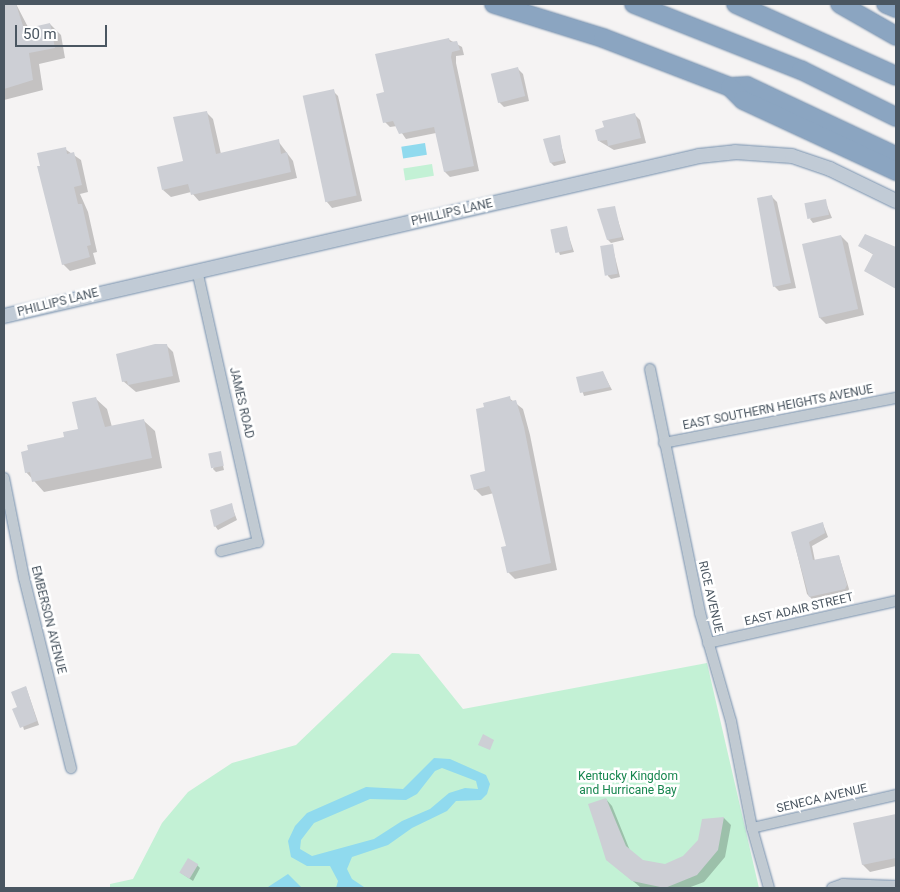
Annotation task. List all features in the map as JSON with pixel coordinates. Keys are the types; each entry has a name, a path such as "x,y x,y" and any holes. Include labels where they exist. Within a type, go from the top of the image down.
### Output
{"highway":[{"path":"494,4 603,38 730,86 747,86 896,156"},
{"path":"634,4 793,67 896,117"},
{"path":"736,4 896,76"},
{"path":"840,4 896,36"},
{"path":"886,4 896,8"},
{"path":"730,86 743,100 896,171"}],"main road":[{"name":"PHILLIPS LANE","path":"4,316 197,270 699,156 735,152 792,156 830,169 896,201"}],"street":[{"name":"JAMES ROAD","path":"197,270 258,542 221,551"},
{"name":"RICE AVENUE","path":"650,369 708,643 731,721 752,828 769,888"},
{"name":"EAST SOUTHERN HEIGHTS AVENUE","path":"664,442 896,398"},
{"name":"EMBERSON AVENUE","path":"4,478 24,578 71,768"},
{"name":"EAST ADAIR STREET","path":"708,643 896,601"},
{"name":"SENECA AVENUE","path":"752,828 896,795"},
{"path":"832,888 896,886"}],"green space":[{"path":"432,164 434,176 405,180 403,169"},
{"name":"Kentucky Kingdom and Hurricane Bay","path":"392,653 419,654 463,709 707,663 759,888 110,888 110,884 133,879 162,823 188,792 232,763 296,745"}],"water":[{"path":"425,143 427,155 403,159 401,147"},
{"path":"434,758 450,759 486,775 490,784 487,794 481,800 456,801 447,811 412,828 388,845 352,857 347,869 352,879 364,887 336,888 338,881 330,866 307,866 291,857 288,841 295,826 307,813 366,787 403,789","holes":["442,768 476,781 478,789 465,788 449,793 430,809 402,821 374,839 312,856 300,849 301,840 314,823 370,799 406,800 417,794 435,771"]},
{"path":"288,874 302,888 268,887"}],"building":[{"path":"4,4 16,4 24,29 50,23 55,48 29,53 33,80 4,89"},
{"path":"449,38 450,42 457,41 460,50 452,52 451,57 474,166 444,172 434,127 399,134 393,121 383,123 376,94 384,92 375,54"},
{"path":"518,67 525,96 498,103 491,74"},
{"path":"334,89 357,196 325,202 303,96"},
{"path":"207,111 216,154 279,139 281,154 287,152 291,172 191,195 188,184 162,190 157,167 183,161 173,117"},
{"path":"635,113 641,138 608,146 607,140 598,141 595,130 604,127 602,121"},
{"path":"560,135 564,160 550,163 543,139"},
{"path":"66,147 67,154 74,152 82,185 74,187 78,204 82,204 91,245 87,246 90,257 62,265 37,166 40,166 37,153"},
{"path":"772,195 791,283 773,287 757,198"},
{"path":"826,199 829,215 807,219 804,203"},
{"path":"615,206 622,237 607,240 597,209"},
{"path":"567,226 572,249 555,253 550,230"},
{"path":"865,234 896,247 896,289 864,271 873,254 858,246"},
{"path":"841,235 858,309 819,318 802,244"},
{"path":"613,244 618,274 605,276 600,246"},
{"path":"155,344 167,344 173,376 128,385 127,381 122,382 116,354"},
{"path":"603,371 610,387 580,393 576,377"},
{"path":"510,396 511,401 516,400 524,427 551,563 507,573 501,547 506,546 492,493 489,486 474,490 470,475 485,471 476,409 484,407 483,403"},
{"path":"96,397 105,427 144,419 152,458 32,482 30,472 25,473 21,452 28,450 27,445 64,437 63,432 78,429 72,402"},
{"path":"221,451 224,466 211,468 208,453"},
{"path":"232,503 235,516 214,527 210,510"},
{"path":"823,522 825,533 809,542 813,560 839,555 847,585 845,589 809,597 791,532"},
{"path":"26,686 37,721 20,728 12,709 17,707 11,692"},
{"path":"483,734 494,740 490,750 478,745"},
{"path":"606,798 626,846 643,860 665,864 683,856 698,840 702,819 724,817 718,850 697,875 665,888 632,881 606,860 588,804"},
{"path":"896,814 896,858 862,865 853,823"},
{"path":"188,858 198,864 190,879 179,873"}]}
